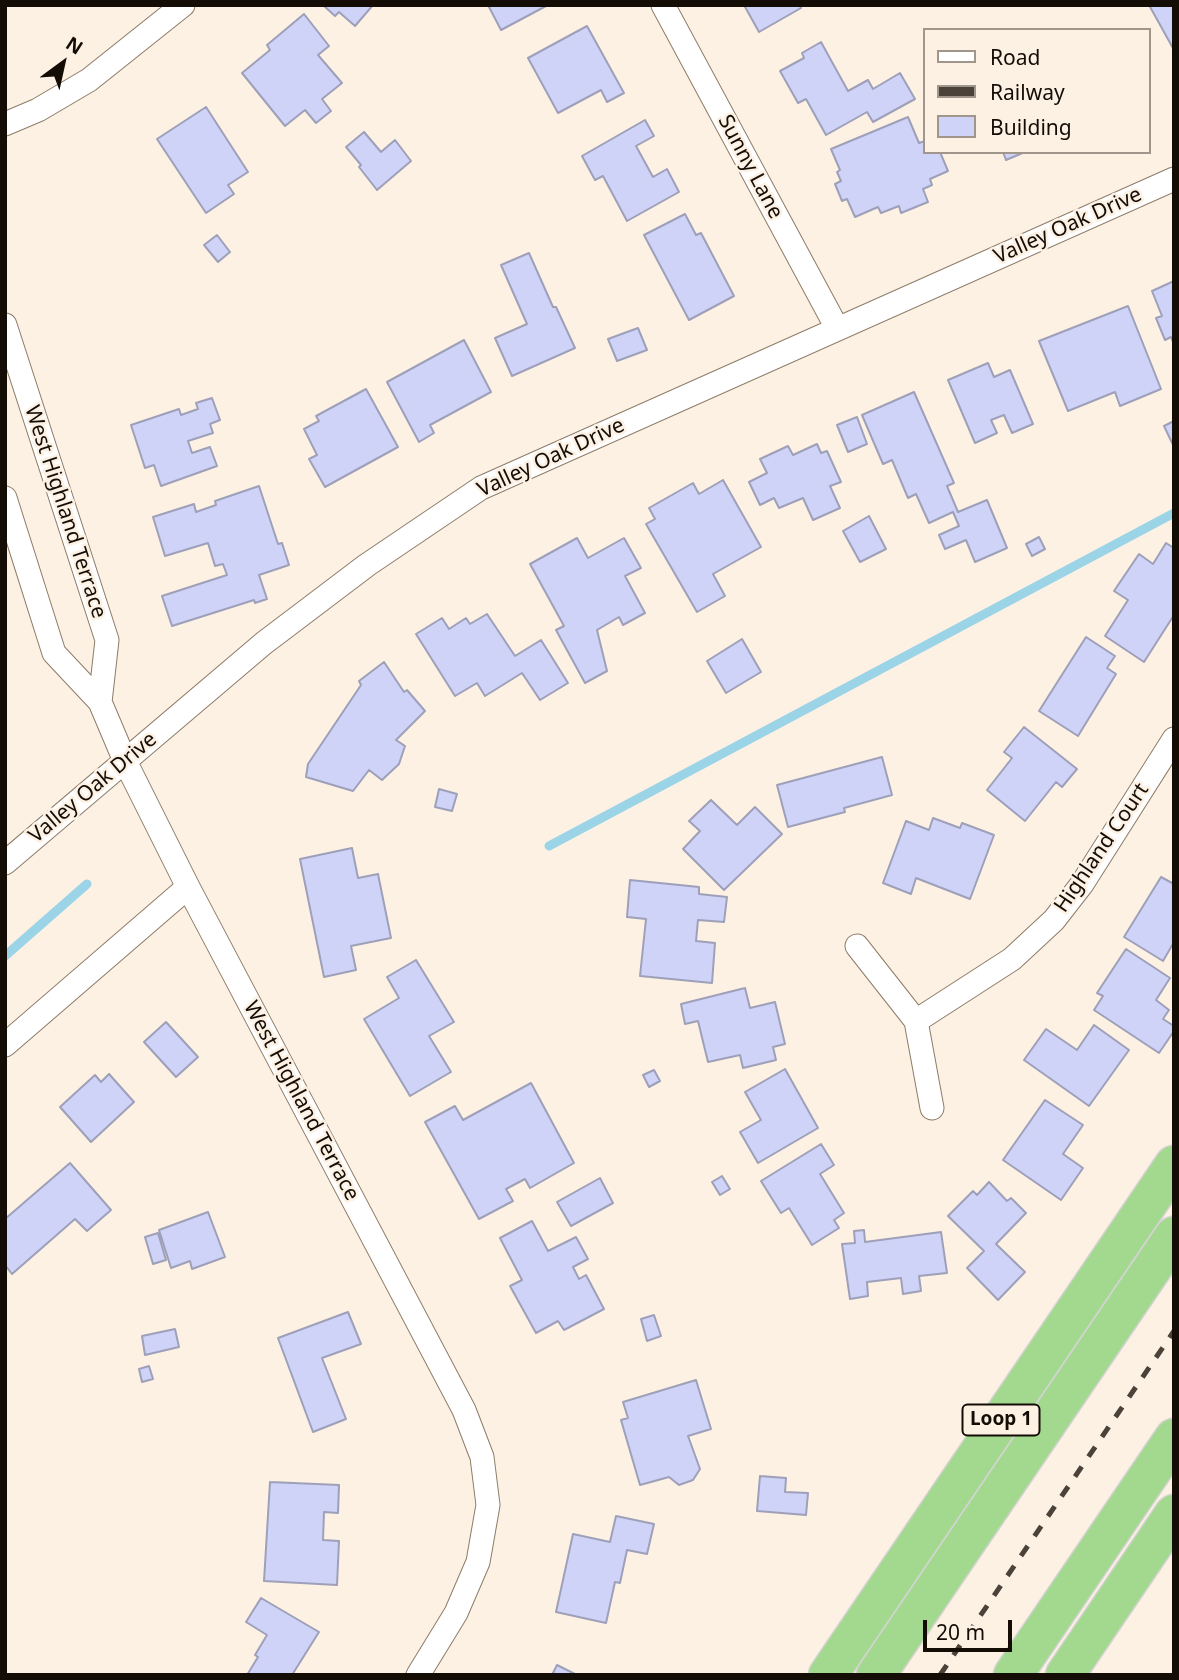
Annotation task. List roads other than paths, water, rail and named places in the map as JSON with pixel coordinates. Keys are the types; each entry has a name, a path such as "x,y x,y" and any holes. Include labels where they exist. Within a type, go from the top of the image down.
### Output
{"highway":[{"name":"Loop 1","path":"828,1675 1174,1165"},
{"path":"876,1675 1174,1236"},
{"path":"1013,1675 1174,1437"},
{"path":"1065,1675 1174,1514"}],"street":[{"path":"5,124 38,110 89,80 183,5"},
{"name":"Sunny Lane","path":"663,5 837,328"},
{"name":"Valley Oak Drive","path":"5,863 264,643 368,565 481,488 1174,179"},
{"name":"West Highland Terrace","path":"5,325 107,640 100,702"},
{"name":"West Highland Terrace","path":"5,498 54,653 100,702 125,761 188,887 464,1410 482,1457 488,1505 478,1562 456,1614 418,1675"},
{"name":"Highland Court","path":"916,1021 1012,959 1054,920 1082,884 1174,738"},
{"path":"5,1045 188,887"},
{"path":"858,946 916,1021 932,1108"}],"waterway":[{"path":"549,846 1174,513"},
{"path":"5,956 87,884"}],"railway":[{"path":"940,1675 1174,1331"}]}
